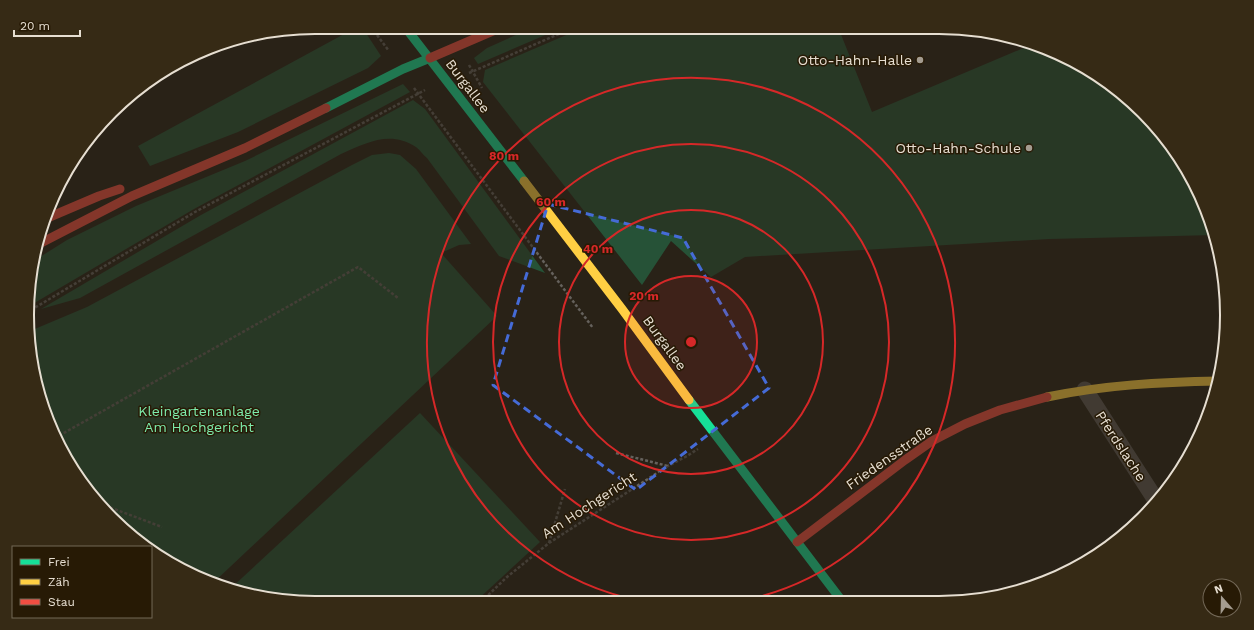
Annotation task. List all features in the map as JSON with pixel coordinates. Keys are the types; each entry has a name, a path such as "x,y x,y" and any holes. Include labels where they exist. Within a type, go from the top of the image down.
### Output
{"main road":[{"name":"Burgallee","path":"411,34 622,309 716,436 838,596"},
{"path":"44,241 132,196 245,148 396,72 486,34"},
{"path":"143,182 245,148"},
{"path":"52,216 99,196 128,187"},
{"name":"Friedensstraße","path":"796,542 916,452 946,434 974,421 1013,406 1060,394 1133,385 1212,381"}],"street":[{"name":"Pferdslache","path":"1085,390 1153,496"}],"path":[{"path":"474,72 559,34"},
{"path":"34,308 196,212 418,92 593,328"},
{"path":"61,435 358,267 398,298"},
{"name":"Am Hochgericht","path":"487,596 549,542 668,466 687,456 716,436"},
{"path":"616,453 668,466"},
{"path":"549,542 565,490"},
{"path":"110,508 162,527"}],"highlighted area":[{"path":"548,204 683,238 769,388 636,490 493,385"}],"green space":[{"path":"344,34 367,34 381,56 368,68 238,132 150,166 138,146"},
{"path":"518,34 548,34 478,64 474,58 487,48"},
{"path":"569,34 841,34 872,112 1024,48 1047,55 1095,81 1138,116 1173,159 1199,207 1208,235 1049,239 745,257 711,277 671,241 642,285 483,82 485,70"},
{"path":"403,84 410,92 194,209 35,303 36,278 40,257 67,240 136,206 245,161"},
{"path":"413,100 425,109 545,273 499,256 427,158 416,147 406,142 397,139 387,139 369,142 341,154 80,298 41,309 201,215"},
{"name":"Kleingartenanlage Am Hochgericht","path":"389,153 400,155 416,169 471,244 459,245 441,253 497,316 218,579 207,575 174,558 144,538 116,514 81,471 55,423 49,405 39,370 35,329 87,307 372,155"},
{"path":"420,413 540,542 482,596 315,596 278,594 235,584"}],"traffic: fast":[{"path":"410,34 524,181"},
{"path":"326,108 403,69 430,58"},
{"path":"689,400 838,596"}],"traffic: slow":[{"path":"524,181 622,309 689,400"},
{"path":"1047,397 1133,385 1212,381"}],"traffic: jam":[{"path":"430,58 486,34"},
{"path":"44,241 132,196 245,148 326,108"},
{"path":"52,216 99,196 120,189"},
{"path":"797,542 932,441 965,424 1000,410 1047,397"}],"place":[{"name":"Otto-Hahn-Halle","path":"920,60"},
{"name":"Otto-Hahn-Schule","path":"1029,148"}]}
